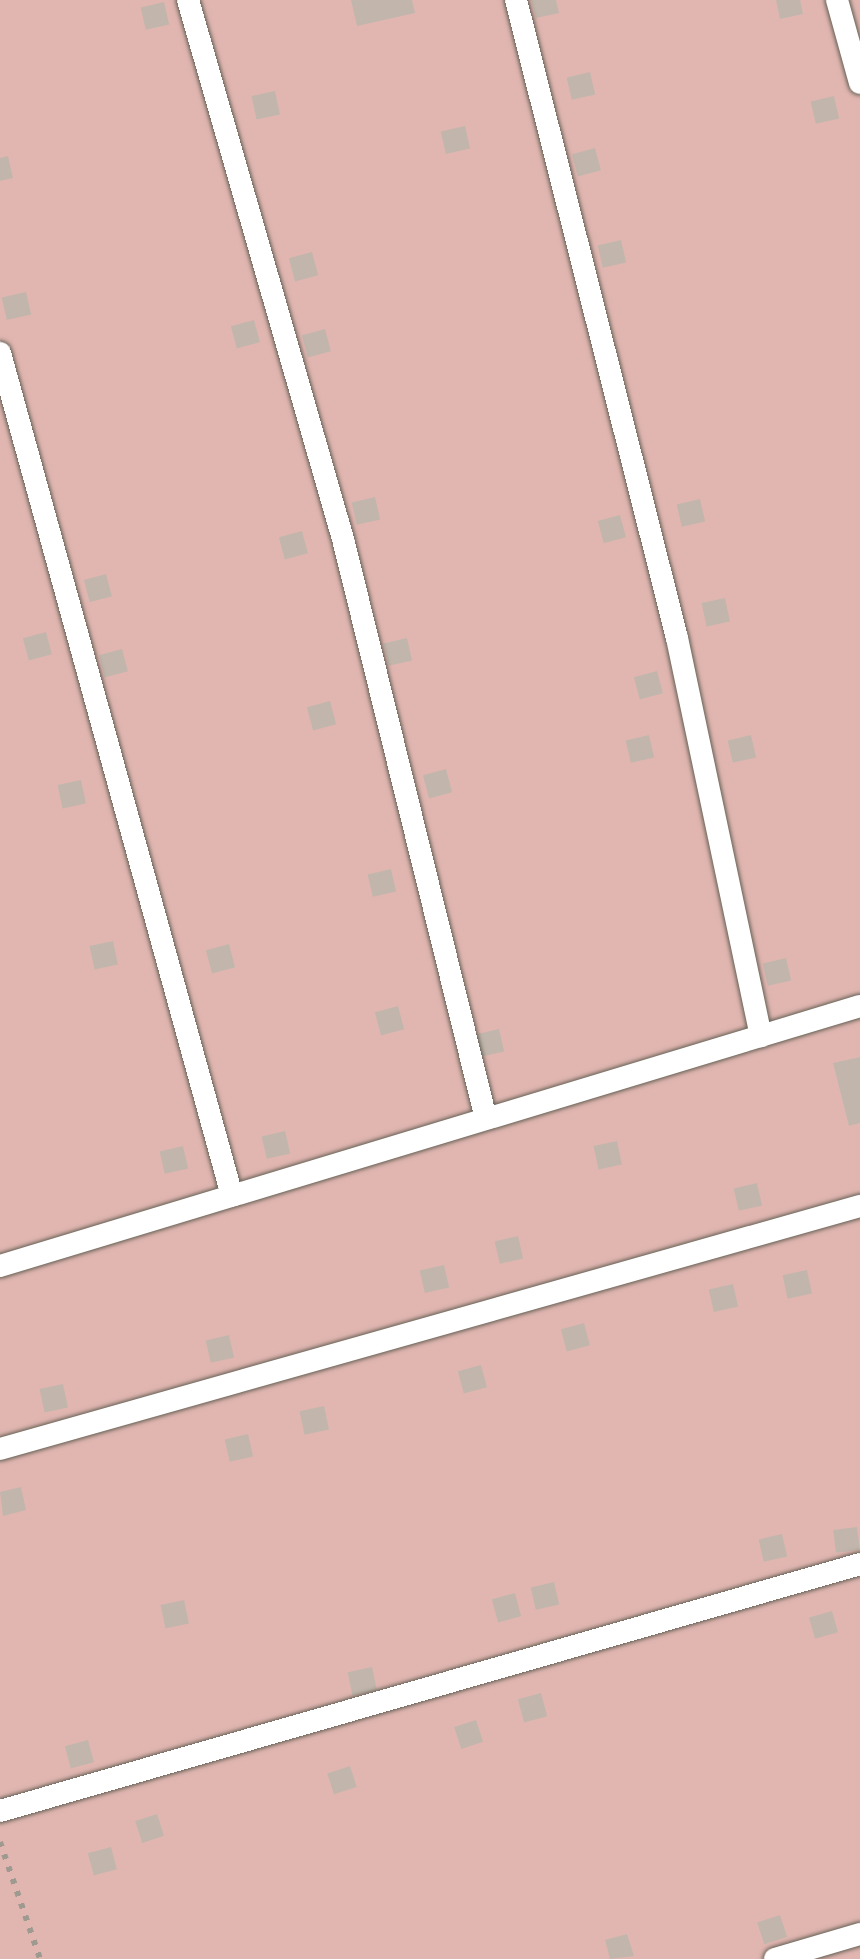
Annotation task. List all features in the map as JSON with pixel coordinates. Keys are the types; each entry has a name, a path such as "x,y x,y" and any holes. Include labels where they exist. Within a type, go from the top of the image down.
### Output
{"lane":[{"path":"188,0 344,539 486,1119"},
{"path":"516,0 678,638 762,1036"},
{"path":"837,0 860,83"},
{"path":"0,353 232,1196"},
{"path":"0,1266 860,1006"},
{"path":"0,1449 860,1206"},
{"path":"0,1811 860,1564"},
{"path":"775,1959 860,1934"}],"path":[{"path":"0,1842 40,1959"}],"shaded area":[{"path":"0,0 860,0 860,1959 0,1959"}],"building":[{"path":"351,0 412,0 415,13 357,26"},
{"path":"531,0 556,0 559,13 536,18"},
{"path":"776,0 800,0 803,14 780,19"},
{"path":"164,2 169,24 146,30 141,7"},
{"path":"590,72 595,94 572,100 567,77"},
{"path":"275,91 280,114 257,119 252,96"},
{"path":"834,96 839,118 816,124 811,101"},
{"path":"465,126 470,148 446,154 441,132"},
{"path":"595,148 601,170 578,176 572,154"},
{"path":"8,156 13,178 0,181 0,158"},
{"path":"621,240 626,262 603,268 598,245"},
{"path":"312,252 318,275 295,281 289,258"},
{"path":"26,292 31,314 7,320 2,298"},
{"path":"254,320 260,342 237,348 231,326"},
{"path":"325,329 331,351 308,357 302,335"},
{"path":"375,497 380,519 357,525 352,502"},
{"path":"700,499 705,521 682,527 677,504"},
{"path":"620,515 626,537 604,543 598,521"},
{"path":"302,531 308,553 285,559 279,537"},
{"path":"106,574 112,596 90,602 84,580"},
{"path":"725,598 730,621 707,626 702,603"},
{"path":"46,632 52,654 29,660 23,638"},
{"path":"407,638 412,660 389,666 384,643"},
{"path":"122,649 128,671 105,677 99,655"},
{"path":"657,671 663,693 640,699 634,677"},
{"path":"330,701 336,724 313,730 307,707"},
{"path":"649,735 654,757 631,763 626,740"},
{"path":"751,735 756,757 733,763 728,740"},
{"path":"446,769 452,792 429,798 423,775"},
{"path":"81,780 86,803 63,808 58,785"},
{"path":"391,869 396,891 373,897 368,874"},
{"path":"113,941 118,964 95,969 90,946"},
{"path":"229,944 235,967 212,973 206,950"},
{"path":"786,958 791,980 768,986 763,963"},
{"path":"398,1006 404,1029 381,1035 375,1012"},
{"path":"499,1029 504,1051 481,1057 476,1034"},
{"path":"860,1057 860,1123 849,1126 833,1063"},
{"path":"285,1131 290,1153 267,1159 262,1136"},
{"path":"617,1141 622,1164 599,1169 594,1146"},
{"path":"183,1146 188,1168 165,1174 160,1151"},
{"path":"757,1183 762,1205 739,1211 734,1188"},
{"path":"518,1236 523,1258 500,1264 495,1241"},
{"path":"444,1265 449,1287 425,1293 420,1271"},
{"path":"807,1270 812,1293 788,1299 783,1275"},
{"path":"733,1284 738,1306 714,1312 709,1290"},
{"path":"584,1323 590,1345 567,1351 561,1329"},
{"path":"229,1335 234,1357 211,1363 206,1340"},
{"path":"481,1365 487,1387 464,1393 458,1371"},
{"path":"63,1384 68,1407 45,1412 40,1389"},
{"path":"324,1406 329,1429 305,1435 300,1411"},
{"path":"248,1434 253,1456 230,1462 225,1439"},
{"path":"21,1487 26,1510 3,1516 0,1492"},
{"path":"857,1527 860,1550 836,1553 833,1530"},
{"path":"782,1534 787,1556 764,1562 759,1539"},
{"path":"554,1582 559,1604 536,1610 531,1587"},
{"path":"515,1593 521,1616 498,1622 492,1599"},
{"path":"184,1600 189,1623 166,1628 161,1605"},
{"path":"832,1611 838,1632 815,1639 809,1618"},
{"path":"372,1667 377,1690 353,1696 348,1672"},
{"path":"541,1693 547,1716 524,1722 518,1699"},
{"path":"476,1720 483,1742 461,1749 454,1727"},
{"path":"88,1740 94,1762 71,1768 65,1746"},
{"path":"350,1766 357,1787 334,1794 327,1773"},
{"path":"157,1814 164,1836 142,1843 135,1821"},
{"path":"111,1847 117,1869 94,1875 88,1853"},
{"path":"780,1915 787,1937 764,1944 757,1922"},
{"path":"627,1934 634,1956 610,1959 605,1940"}]}
